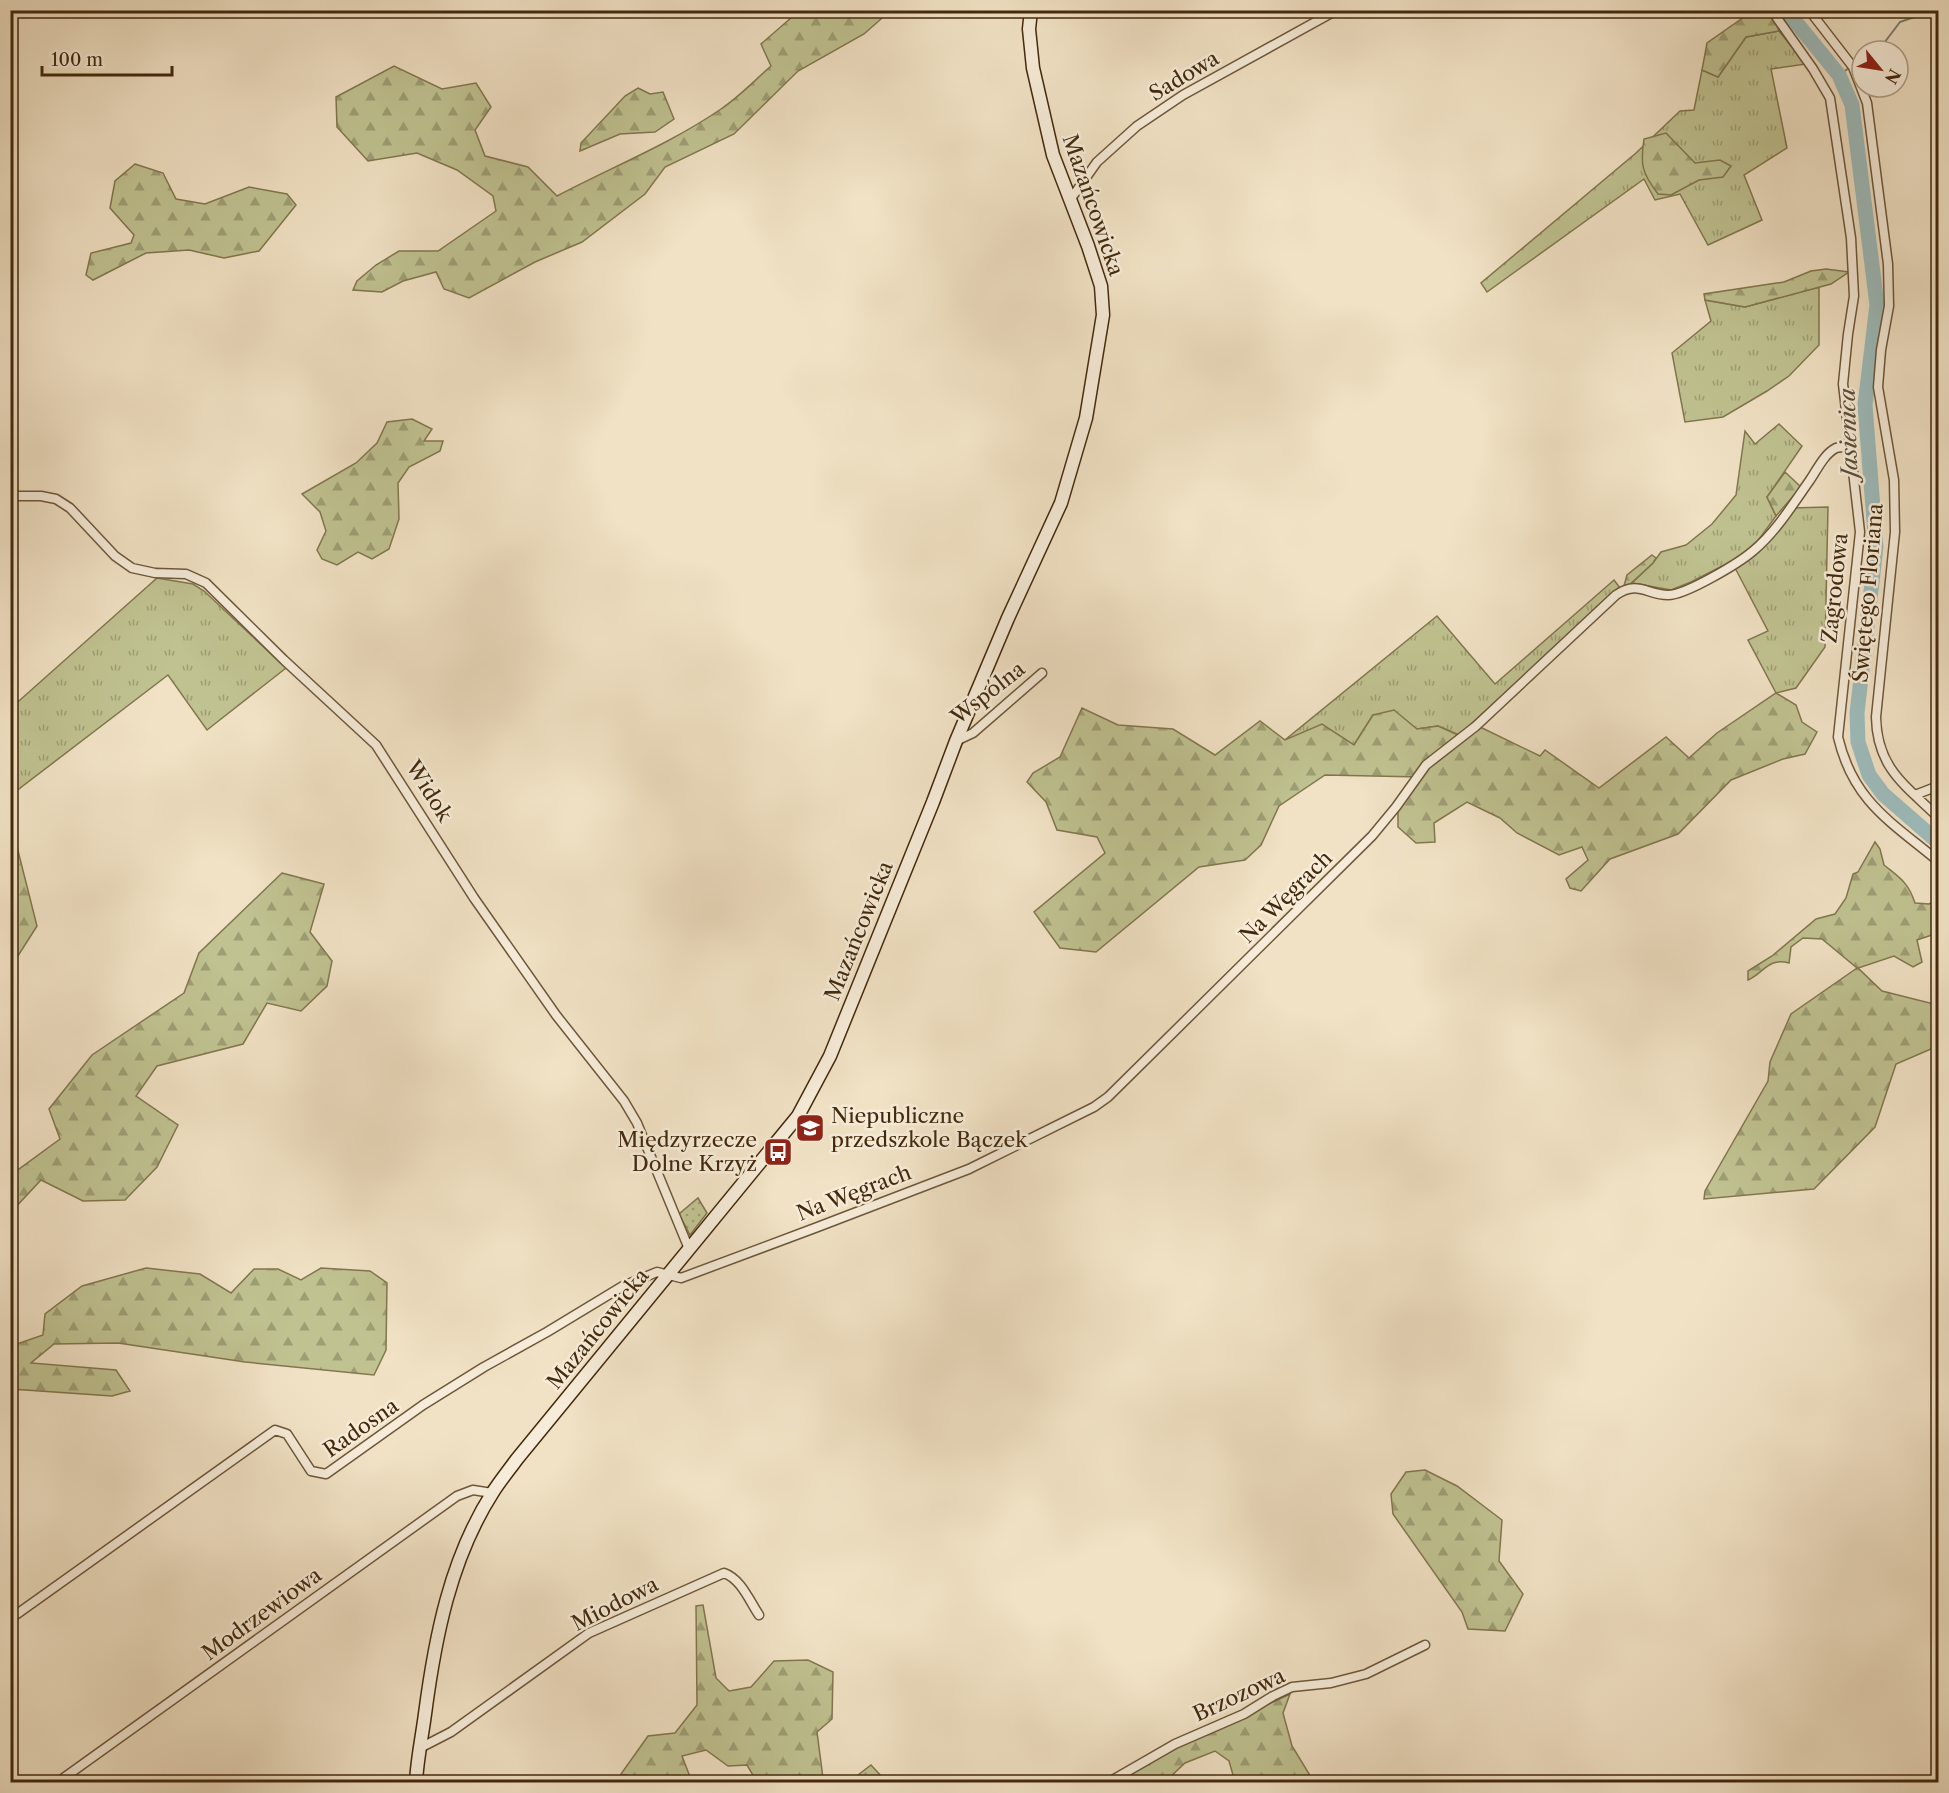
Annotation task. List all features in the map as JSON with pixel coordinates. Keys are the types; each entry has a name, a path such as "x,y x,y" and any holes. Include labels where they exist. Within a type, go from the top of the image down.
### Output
{"street":[{"name":"Mazańcowicka","path":"416,1782 428,1689 445,1605 453,1576 468,1540 492,1493 517,1459 798,1116 830,1056 956,741 1008,618 1061,503 1086,418 1102,315 1101,286 1053,155 1033,68 1029,29 1031,10"},
{"name":"Sadowa","path":"1070,200 1097,162 1137,126 1183,95 1338,10"},
{"name":"Zagrodowa","path":"1774,10 1830,98 1851,238 1854,296 1843,384 1860,532 1838,737 1844,761 1854,783 1872,806 1938,861"},
{"name":"Świętego Floriana","path":"1809,10 1853,67 1867,103 1888,264 1889,306 1881,350 1878,387 1893,480 1895,532 1876,733 1890,770 1938,817"},
{"name":"Na Węgrach","path":"667,1275 681,1278 969,1168 1094,1107 1116,1089 1341,868 1396,807 1426,765 1476,726 1616,595 1634,588 1669,595 1685,591 1743,560 1761,545 1784,517 1826,456 1837,448 1849,446"},
{"name":"Widok","path":"10,496 41,496 56,499 70,507 115,556 132,568 155,573 186,574 206,583 284,660 376,744 474,898 556,1016 624,1101 637,1123 689,1249"},
{"name":"Wspólna","path":"956,741 972,733 1042,673"},
{"path":"1915,795 1938,786"},
{"name":"Radosna","path":"10,1619 275,1430 287,1434 311,1471 326,1474 423,1405 623,1286 657,1272 667,1275"},
{"name":"Modrzewiowa","path":"58,1782 457,1496 472,1490 492,1493"},
{"name":"Miodowa","path":"420,1748 451,1732 589,1634 724,1573 732,1576 741,1586 759,1615"},
{"name":"Brzozowa","path":"1109,1782 1175,1744 1244,1714 1292,1687 1331,1683 1366,1674 1425,1644"}],"green space":[{"path":"799,11 890,11 864,34 798,71 734,134 665,167 645,194 582,242 535,262 469,298 444,289 436,272 403,281 382,292 353,290 357,281 376,265 399,251 438,251 496,211 493,196 457,170 417,153 368,161 337,127 336,97 394,66 442,89 476,83 491,107 475,130 485,156 528,167 557,196 702,122 728,104 771,66 761,44"},
{"path":"1750,11 1771,11 1779,31 1746,37 1718,77 1702,70 1707,43"},
{"path":"1779,31 1806,64 1771,69 1787,148 1744,175 1762,220 1708,245 1680,194 1655,200 1644,179 1487,292 1481,283 1636,153 1680,111 1694,110 1702,70 1718,77 1746,37"},
{"path":"638,88 650,94 663,92 674,119 655,132 620,134 580,151 581,143 625,96"},
{"path":"1666,133 1695,163 1720,160 1731,166 1723,177 1699,180 1671,195 1658,194 1643,168 1644,139"},
{"path":"135,164 163,173 176,199 205,204 249,187 287,194 296,205 259,251 224,258 189,250 146,253 93,280 86,275 91,253 131,243 134,235 110,208 115,181"},
{"path":"1826,269 1849,272 1831,284 1745,307 1705,300 1704,294 1784,282 1811,271"},
{"path":"1819,287 1819,345 1789,376 1723,417 1685,422 1672,353 1711,321 1705,300 1745,307"},
{"path":"412,419 432,429 424,441 443,441 440,451 409,467 398,483 399,519 389,549 372,559 358,552 337,565 322,559 317,550 326,531 320,512 302,494 356,463 377,443 387,422"},
{"path":"1779,424 1802,446 1767,497 1776,516 1754,546 1738,558 1671,590 1632,583 1661,552 1686,545 1712,524 1736,495 1745,431 1755,444"},
{"path":"1785,472 1801,487 1776,516 1767,497"},
{"path":"1828,507 1825,647 1796,688 1776,693 1748,640 1768,631 1734,566 1791,508"},
{"path":"1652,555 1656,558 1653,563 1628,586 1624,586 1627,575"},
{"path":"157,578 193,584 204,591 286,668 207,730 168,675 11,795 11,708"},
{"path":"1614,580 1620,588 1459,735 1438,726 1417,729 1373,715 1354,745 1285,740 1437,616 1495,684"},
{"path":"1776,693 1796,705 1802,722 1817,732 1805,754 1783,759 1731,780 1678,834 1610,859 1581,891 1570,888 1566,879 1588,860 1582,847 1559,855 1517,833 1500,818 1467,802 1434,823 1435,842 1416,843 1398,827 1398,808 1421,777 1325,775 1279,806 1261,845 1245,860 1199,867 1096,952 1060,948 1034,912 1105,853 1097,837 1057,830 1046,802 1027,782 1033,773 1060,757 1082,708 1118,725 1173,729 1215,755 1260,721 1285,740 1322,724 1354,745 1373,715 1394,710 1417,729 1438,726 1465,738 1478,726 1540,756 1545,750 1599,788 1666,737 1689,758 1717,733"},
{"path":"11,823 37,926 14,962 11,979"},
{"path":"1875,842 1880,849 1884,865 1906,885 1915,903 1929,904 1938,899 1938,933 1917,940 1922,962 1913,967 1894,956 1858,968 1882,991 1938,1005 1938,1046 1896,1064 1875,1127 1814,1189 1704,1199 1705,1191 1768,1081 1770,1062 1791,1014 1857,968 1822,939 1803,938 1791,947 1789,963 1771,964 1748,980 1748,971 1772,956 1816,919 1835,914 1846,898 1853,874 1858,872"},
{"path":"282,873 324,884 310,932 332,961 327,986 301,1011 267,1003 243,1044 157,1066 136,1096 178,1125 157,1167 125,1200 83,1201 41,1180 11,1212 11,1175 60,1139 49,1109 92,1055 184,993 199,953"},
{"path":"698,1198 707,1213 690,1235 679,1214"},
{"path":"146,1268 200,1274 231,1293 254,1269 278,1269 301,1280 321,1268 370,1271 387,1283 386,1350 374,1375 245,1362 118,1343 54,1344 31,1363 116,1370 130,1391 112,1396 11,1389 11,1346 43,1335 45,1314 82,1286"},
{"path":"1425,1470 1457,1486 1502,1520 1499,1561 1523,1594 1505,1631 1468,1629 1462,1612 1393,1514 1391,1494 1406,1472"},
{"path":"703,1605 716,1678 729,1691 751,1687 774,1661 808,1660 833,1672 832,1719 817,1732 823,1778 849,1782 757,1782 747,1765 728,1766 706,1750 682,1756 692,1782 648,1782 621,1774 648,1736 675,1733 697,1705 696,1606"},
{"path":"1290,1694 1283,1713 1292,1746 1314,1782 1235,1782 1229,1761 1215,1751 1185,1763 1165,1782 1116,1782 1176,1748"},
{"path":"871,1765 882,1777 875,1782 849,1782"}],"waterway":[{"name":"Jasienica","path":"1790,10 1790,15 1839,75 1852,105 1877,305 1865,405 1876,547 1857,713 1858,742 1869,775 1883,794 1938,842"},
{"path":"1887,39 1900,22 1927,10"},
{"path":"1839,75 1849,68"}],"place":[{"name":"Niepubliczne przedszkole Bączek","path":"810,1128"},
{"name":"Międzyrzecze Dolne Krzyż","path":"778,1152"}]}
